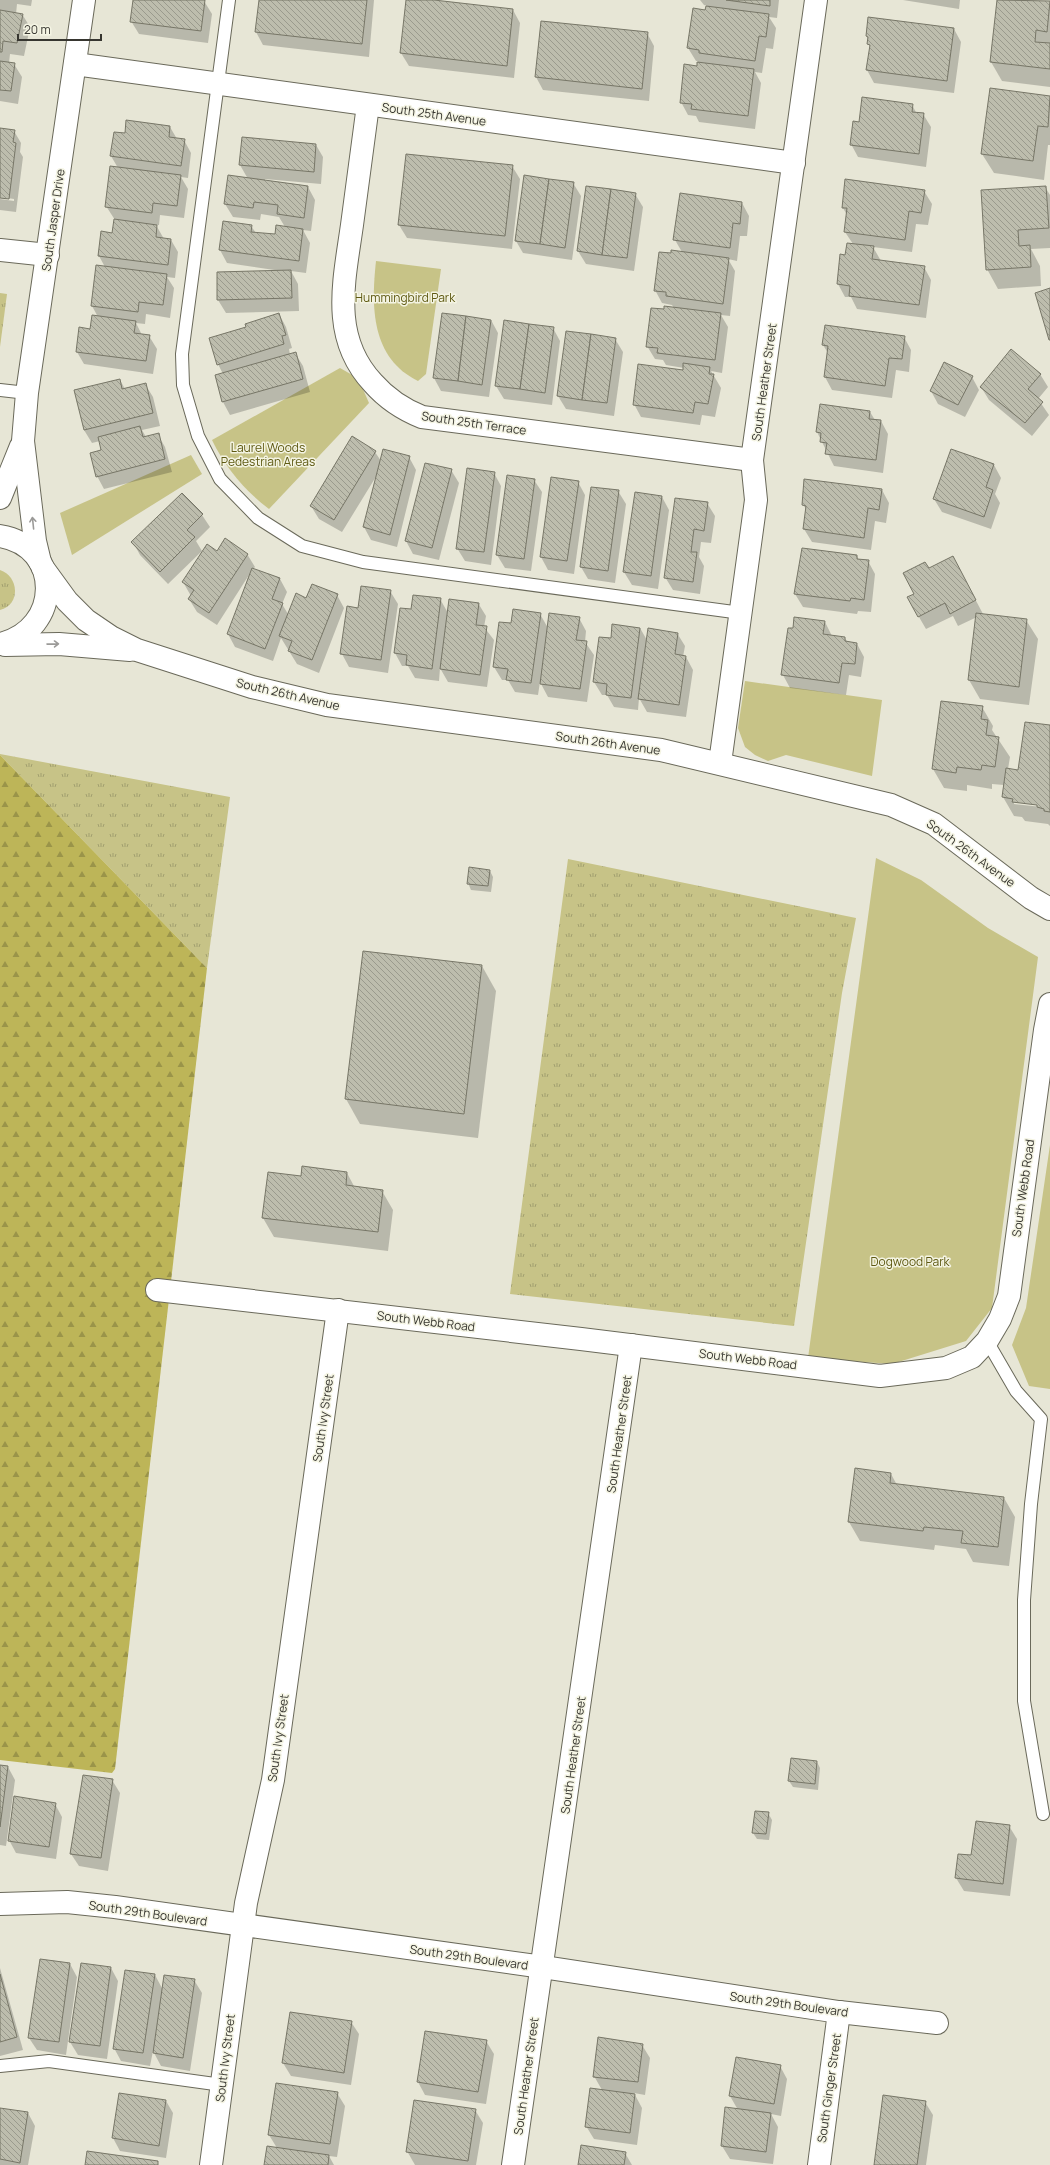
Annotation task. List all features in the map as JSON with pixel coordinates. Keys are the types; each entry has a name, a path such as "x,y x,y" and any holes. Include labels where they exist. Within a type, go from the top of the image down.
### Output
{"street":[{"name":"South Jasper Drive","path":"0,644 21,637 29,631 42,614 48,588 34,536 23,441 28,393 84,0"},
{"name":"South Heather Street","path":"720,764 756,500 752,460 816,0"},
{"name":"South 25th Avenue","path":"75,64 794,163"},
{"name":"South 25th Terrace","path":"368,105 345,275 343,318 346,336 358,366 388,399 405,410 422,417 752,460"},
{"path":"0,250 48,255"},
{"name":"South Jasper Drive","path":"0,498 23,441"},
{"name":"South 26th Avenue","path":"0,536 21,543 31,551 67,601 86,620 111,637 138,650 252,688 327,705 661,750 891,805 934,824 1031,898 1050,909"},
{"name":"South 26th Avenue","path":"0,644 16,646 59,644 138,650"},
{"name":"South Webb Road","path":"157,1290 338,1310 880,1376 946,1368 972,1357 986,1341 1000,1319 1009,1296 1044,1030 1050,1004"},
{"name":"South Ivy Street","path":"211,2165 250,1877 273,1780 338,1310"},
{"name":"South Heather Street","path":"513,2165 543,1967 631,1345"},
{"name":"South 29th Boulevard","path":"0,1904 68,1902 543,1967 839,2012 937,2023"},
{"name":"South Ginger Street","path":"819,2165 839,2012"}],"lane":[{"path":"229,0 182,354 183,385 198,436 220,479 258,518 302,546 363,562 740,613"},
{"path":"0,390 28,393"},
{"path":"986,1341 1016,1391 1041,1420 1031,1504 1024,1600 1024,1701 1043,1814"},
{"path":"0,2066 49,2061 222,2085"}],"green space":[{"name":"Hummingbird Park","path":"376,261 441,269 426,374 418,381 402,371 391,359 383,345 378,330 375,313 374,278"},
{"path":"0,293 7,294 0,347"},
{"name":"Laurel Woods Pedestrian Areas","path":"340,368 354,376 362,387 369,403 269,509 236,478 223,460 212,440"},
{"name":"Laurel Woods Pedestrian Areas","path":"191,455 202,474 72,555 60,513"},
{"path":"0,570 11,578 15,590 12,602 7,607 0,610"},
{"path":"745,681 882,700 872,776 786,755 768,761 755,755 745,747 738,728"},
{"path":"0,755 230,797 207,968"},
{"path":"0,755 207,968 115,1769 112,1773 0,1760"},
{"name":"Dogwood Park","path":"876,858 921,880 988,928 1038,957 992,1308 966,1341 892,1364 808,1358"},
{"path":"568,859 856,918 842,993 794,1326 510,1294"},
{"path":"1050,1145 1050,1389 1029,1386 1012,1345 1026,1308"}],"building":[{"path":"133,0 205,0 201,31 130,22"},
{"path":"259,0 367,0 362,44 255,32"},
{"path":"406,0 434,0 513,9 507,66 400,53"},
{"path":"726,0 770,0 770,6"},
{"path":"997,0 1050,1 1047,32 1036,30 1035,42 1050,43 1050,69 990,62"},
{"path":"706,6 769,14 766,37 759,36 755,61 699,53 699,50 687,48 693,8 705,10"},
{"path":"0,10 23,14 17,43 3,41 2,52 0,52"},
{"path":"868,17 954,28 947,81 866,70 870,45 867,44 868,37 866,36"},
{"path":"541,21 648,32 642,89 535,77"},
{"path":"0,61 15,63 11,91 0,90"},
{"path":"697,62 754,69 748,116 691,109 692,104 680,103 684,64 697,66"},
{"path":"990,88 1050,96 1048,127 1038,126 1033,161 981,154"},
{"path":"862,97 913,104 912,112 924,113 919,154 850,145 853,121 859,122"},
{"path":"126,120 170,126 169,137 185,139 181,166 110,156 114,132 125,133"},
{"path":"0,128 15,130 13,142 16,143 9,199 0,198"},
{"path":"242,137 316,144 314,172 239,165"},
{"path":"406,154 513,165 505,236 398,225"},
{"path":"110,166 181,175 177,206 153,203 152,213 105,207"},
{"path":"228,175 308,186 304,218 277,214 278,205 254,202 253,208 224,204"},
{"path":"524,175 549,179 540,244 515,241"},
{"path":"549,179 574,182 565,248 540,244"},
{"path":"845,179 925,190 921,213 909,211 905,240 844,232 847,208 842,208"},
{"path":"586,186 611,189 602,255 577,251"},
{"path":"1046,186 1049,228 1018,230 1019,246 1030,245 1031,267 986,270 981,190"},
{"path":"611,189 636,193 627,258 602,255"},
{"path":"680,193 742,202 740,224 733,223 730,248 673,240"},
{"path":"114,219 157,225 156,237 171,239 168,265 98,256 101,231 112,233"},
{"path":"223,221 252,225 251,232 275,234 276,225 303,229 299,261 219,250"},
{"path":"847,243 874,246 872,259 925,266 919,305 849,296 850,286 837,284 840,254 845,255"},
{"path":"671,250 729,258 723,304 666,296 666,292 654,291 659,252 671,253"},
{"path":"96,265 167,274 163,305 139,302 138,312 91,306"},
{"path":"291,270 292,298 217,300 217,272"},
{"path":"1050,288 1050,340 1049,340 1035,293"},
{"path":"664,306 721,313 715,360 657,353 658,348 646,347 651,308 664,309"},
{"path":"279,313 286,335 282,336 284,344 217,365 209,338 246,327 245,324"},
{"path":"442,313 466,316 458,381 433,378"},
{"path":"92,315 136,321 134,333 150,335 146,361 76,352 79,327 90,329"},
{"path":"466,316 491,320 482,385 458,381"},
{"path":"504,320 529,324 520,389 495,386"},
{"path":"529,324 554,327 545,393 520,389"},
{"path":"825,325 905,336 902,359 889,358 885,386 824,377 828,346 822,345"},
{"path":"566,331 591,334 582,400 557,396"},
{"path":"591,334 616,338 607,403 582,400"},
{"path":"1011,349 1041,374 1028,389 1043,402 1025,423 980,387"},
{"path":"296,352 303,379 222,402 215,375"},
{"path":"944,362 973,376 958,405 930,391"},
{"path":"683,363 710,367 709,374 714,374 708,404 695,402 693,413 633,405 638,364 683,370"},
{"path":"120,379 122,389 146,383 153,413 84,430 74,390"},
{"path":"820,404 870,411 869,419 881,420 876,460 825,454 827,443 820,442 821,433 816,432"},
{"path":"140,426 143,437 159,433 165,459 96,477 90,453 101,450 98,437"},
{"path":"352,436 376,451 334,520 310,506"},
{"path":"383,449 410,456 390,535 363,527"},
{"path":"951,449 994,464 986,487 993,490 984,517 933,499"},
{"path":"425,463 452,469 432,548 405,541"},
{"path":"467,468 495,472 484,552 456,549"},
{"path":"507,475 535,479 524,559 496,555"},
{"path":"551,477 579,481 567,561 540,557"},
{"path":"804,479 882,489 879,510 868,508 864,538 803,529 806,506 802,505"},
{"path":"591,487 619,490 608,571 580,567"},
{"path":"635,492 662,496 651,576 623,572"},
{"path":"182,493 203,514 187,530 195,537 160,572 131,542"},
{"path":"675,498 708,502 704,531 694,529 691,552 697,552 693,582 664,578"},
{"path":"225,538 248,554 209,613 188,599 194,590 182,582 207,544 217,551"},
{"path":"802,548 857,555 857,559 869,560 864,600 851,598 850,601 794,594"},
{"path":"953,556 976,600 950,614 945,603 918,617 907,597 914,594 903,573 925,562 929,568"},
{"path":"252,568 280,578 272,599 283,603 265,649 227,634"},
{"path":"312,584 338,594 312,660 288,651 292,641 279,636 296,593 306,598"},
{"path":"361,586 391,590 381,660 340,654 347,606 358,608"},
{"path":"413,595 441,598 432,669 406,665 407,655 394,653 400,608 411,609"},
{"path":"449,599 479,603 476,625 487,626 480,675 440,669"},
{"path":"513,609 541,613 531,683 506,680 508,669 493,667 499,622 511,623"},
{"path":"549,613 580,617 576,640 587,641 580,689 540,684"},
{"path":"976,613 1027,619 1019,687 968,680"},
{"path":"794,617 825,621 823,634 845,637 845,641 857,643 855,664 842,663 839,683 781,675 788,628 793,628"},
{"path":"612,624 640,628 631,698 606,695 607,684 593,682 599,637 611,638"},
{"path":"648,628 678,633 675,654 686,656 679,705 638,699"},
{"path":"941,701 983,706 981,719 988,720 986,735 999,737 995,767 982,765 981,770 957,767 956,773 932,769"},
{"path":"1025,722 1050,725 1050,812 1044,811 1044,809 1037,807 1037,805 1012,802 1013,799 1002,797 1006,768 1018,770"},
{"path":"469,867 490,870 488,886 467,884"},
{"path":"363,951 482,965 464,1114 345,1099"},
{"path":"302,1166 347,1172 346,1185 383,1190 378,1232 262,1218 268,1172 301,1176"},
{"path":"855,1468 891,1473 890,1483 1004,1497 998,1547 961,1543 963,1531 924,1527 923,1531 848,1522"},
{"path":"791,1758 817,1761 815,1784 788,1781"},
{"path":"0,1765 8,1766 0,1827"},
{"path":"83,1775 113,1779 101,1858 70,1854"},
{"path":"14,1796 56,1803 49,1847 8,1841"},
{"path":"755,1811 769,1812 766,1834 752,1833"},
{"path":"976,1821 1010,1825 1003,1884 955,1878 958,1854 971,1855"},
{"path":"40,1959 70,1963 59,2042 28,2038"},
{"path":"81,1963 111,1967 100,2046 69,2042"},
{"path":"125,1970 155,1974 143,2053 113,2049"},
{"path":"0,1974 17,2037 0,2042"},
{"path":"164,1975 195,1979 183,2058 153,2053"},
{"path":"290,2012 352,2021 344,2073 282,2063"},
{"path":"425,2031 487,2040 478,2092 417,2082"},
{"path":"598,2037 643,2044 638,2082 593,2077"},
{"path":"736,2057 781,2065 774,2104 729,2096"},
{"path":"276,2083 338,2092 330,2144 268,2135"},
{"path":"590,2088 635,2094 630,2133 585,2127"},
{"path":"119,2093 166,2100 159,2146 112,2138"},
{"path":"883,2095 926,2101 917,2165 874,2165"},
{"path":"414,2100 476,2109 468,2161 406,2152"},
{"path":"725,2107 771,2113 766,2152 721,2146"},
{"path":"0,2108 28,2112 20,2163 0,2159"},
{"path":"581,2145 626,2152 624,2165 578,2165"},
{"path":"267,2146 329,2155 328,2165 264,2165"},
{"path":"87,2151 158,2161 158,2165 85,2165"}]}
